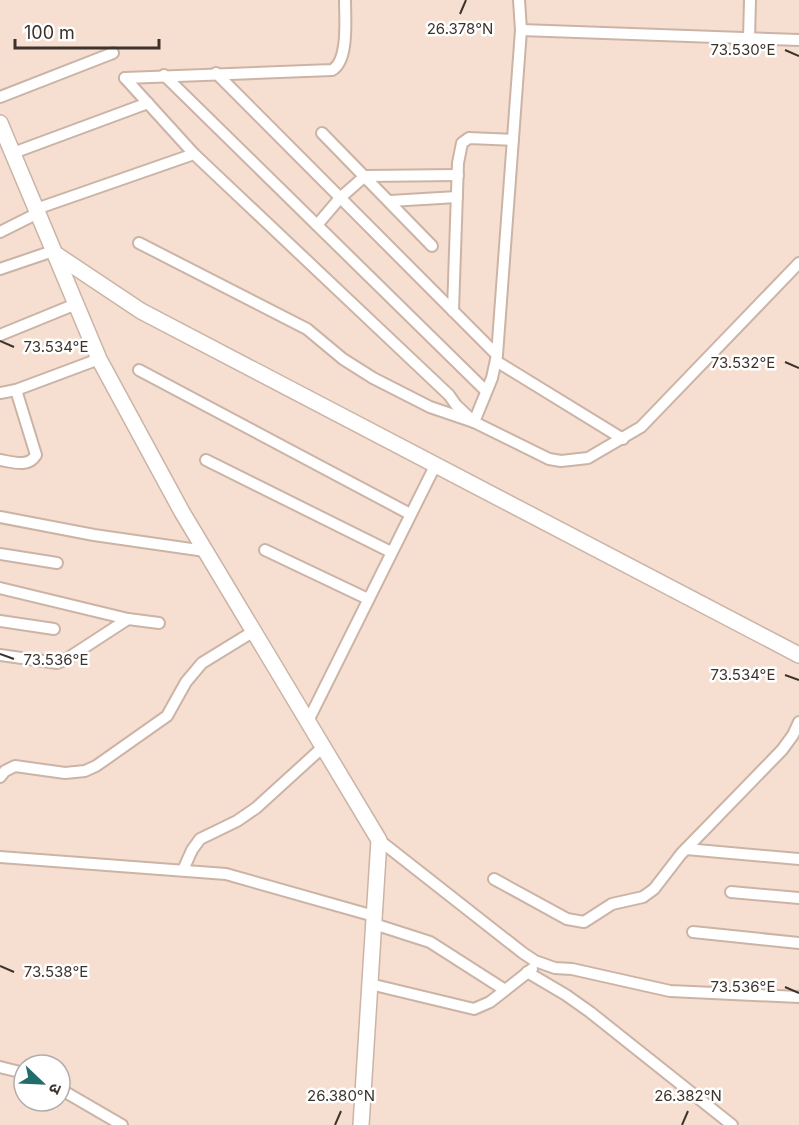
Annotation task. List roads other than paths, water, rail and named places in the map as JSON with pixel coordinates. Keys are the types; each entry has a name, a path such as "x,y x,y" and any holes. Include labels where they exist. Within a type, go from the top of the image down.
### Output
{"main road":[{"path":"0,123 99,360 205,550 379,840 361,1125"},
{"path":"54,252 141,311 435,466 797,650"}],"street":[{"path":"345,0 343,57 338,67 325,71 125,78 194,154 474,422"},
{"path":"474,422 496,358 521,30 519,0"},
{"path":"749,38 750,0"},
{"path":"521,30 799,40"},
{"path":"0,98 113,53"},
{"path":"216,74 453,311 496,358 623,439"},
{"path":"164,75 486,391"},
{"path":"13,153 148,103"},
{"path":"322,133 432,246"},
{"path":"453,311 458,175 464,140 469,138 513,140"},
{"path":"0,232 37,211 194,154"},
{"path":"317,225 340,198 365,176 458,175"},
{"path":"390,201 457,197"},
{"path":"139,243 307,329 343,358 373,378 430,407 474,422 538,455 561,461 588,458 641,428 799,263"},
{"path":"0,269 54,252"},
{"path":"0,335 76,304"},
{"path":"0,393 16,390 99,360"},
{"path":"139,370 410,514"},
{"path":"0,460 26,464 31,462 36,455 16,390"},
{"path":"206,460 391,552"},
{"path":"308,721 435,466"},
{"path":"0,518 94,535 205,550"},
{"path":"265,550 368,599"},
{"path":"0,554 57,563"},
{"path":"0,588 128,619 159,623"},
{"path":"0,655 57,663 128,619"},
{"path":"0,621 54,629"},
{"path":"0,777 5,771 15,766 64,773 85,771 96,766 166,716 186,682 202,663 254,631"},
{"path":"494,879 567,919 584,922 612,904 643,897 654,889 686,849 782,750 799,722"},
{"path":"183,870 200,839 237,821 256,808 323,747"},
{"path":"379,840 523,953 543,965 670,991 799,997"},
{"path":"686,849 799,859"},
{"path":"0,857 226,874 374,920 430,942 505,990"},
{"path":"731,892 799,898"},
{"path":"693,932 799,943"},
{"path":"370,984 474,1009 490,1002 527,972 543,965"},
{"path":"527,972 590,1012 732,1125"},
{"path":"72,1096 122,1125"}]}
